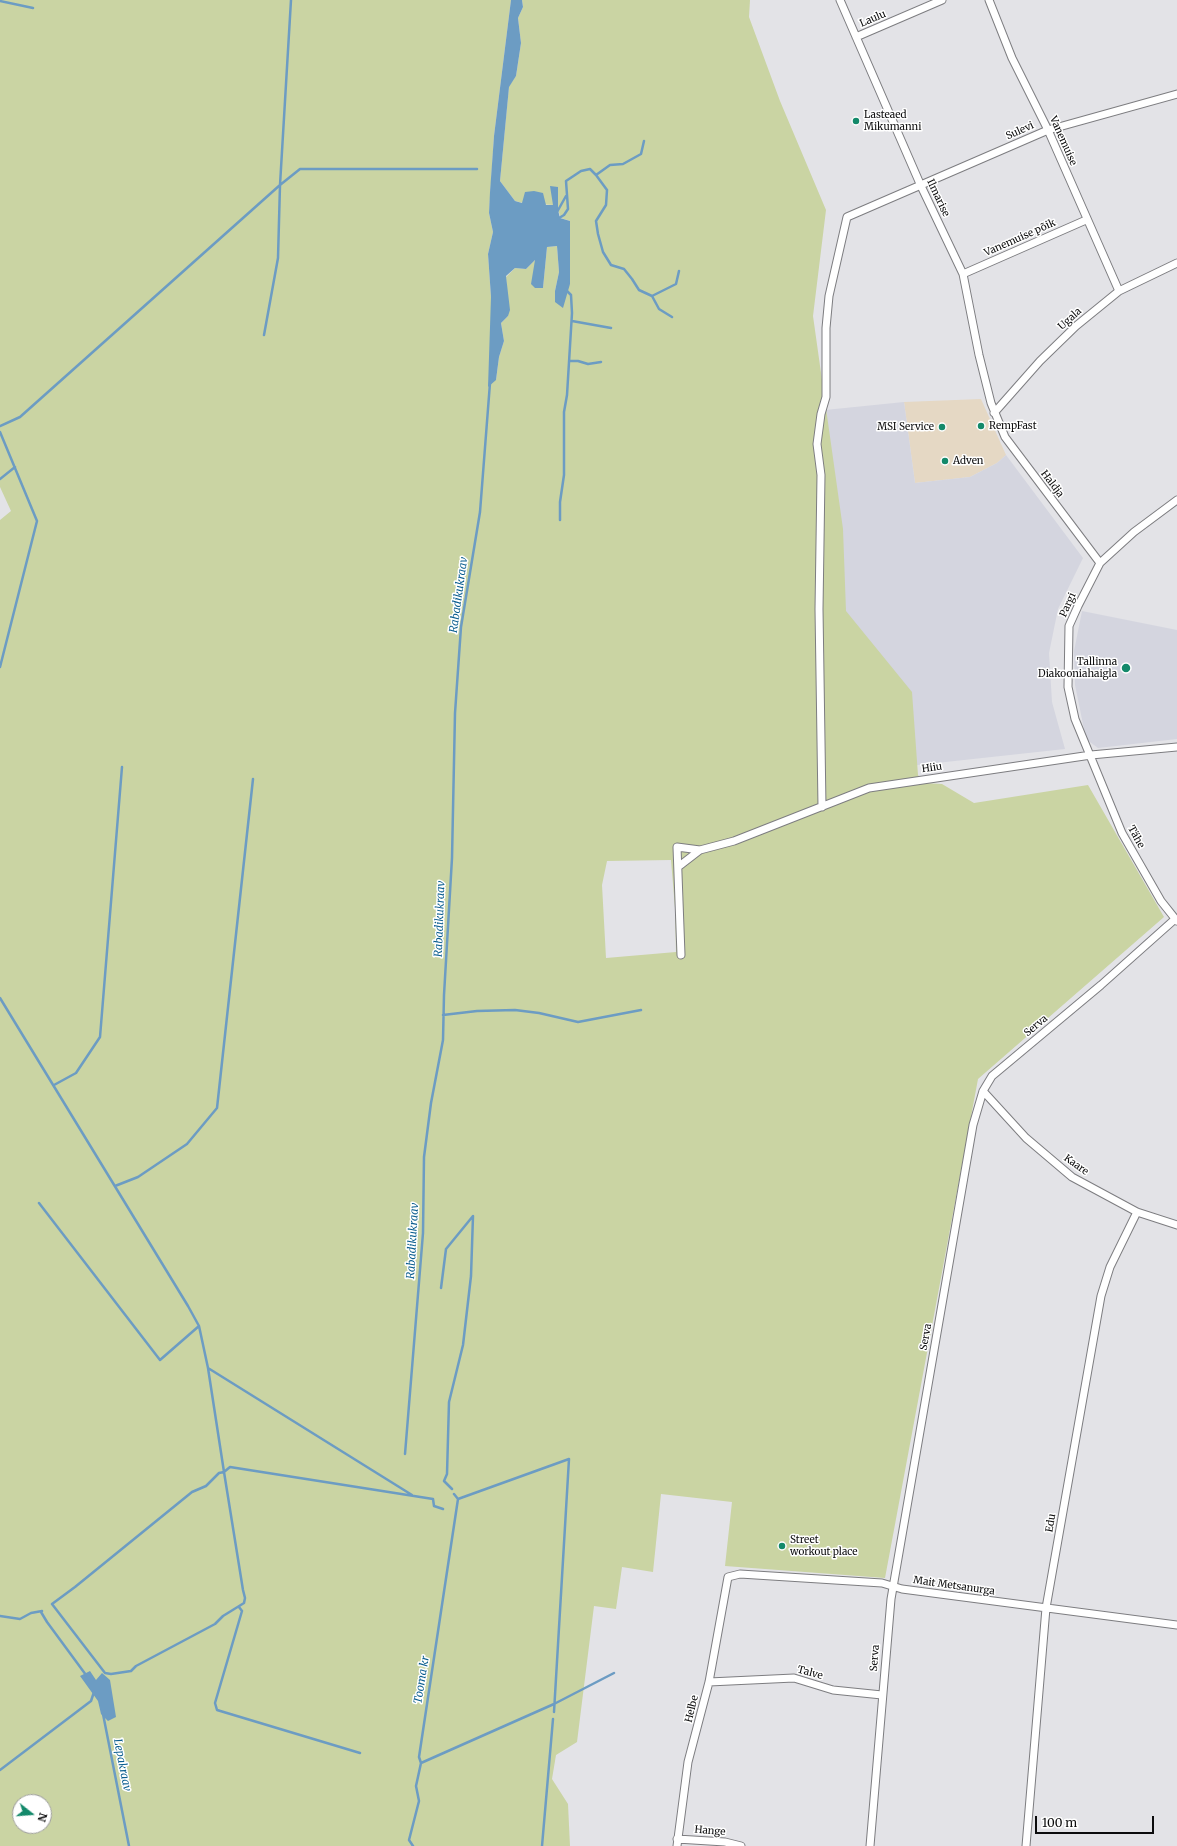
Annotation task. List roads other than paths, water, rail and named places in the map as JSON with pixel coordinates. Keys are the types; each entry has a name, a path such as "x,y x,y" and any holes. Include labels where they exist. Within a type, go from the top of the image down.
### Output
{"street":[{"name":"Ilmarise","path":"840,0 921,186 962,274 979,356 994,413"},
{"name":"Laulu","path":"856,37 942,0"},
{"name":"Vanemuise","path":"988,0 1012,58 1048,130 1118,291"},
{"name":"Sulevi","path":"822,808 819,608 821,475 817,444 821,414 826,397 826,328 829,296 847,217 1048,130 1177,94"},
{"name":"Vanemuise põik","path":"962,274 1086,220"},
{"name":"Ugala","path":"994,413 1040,361 1076,326 1118,291 1177,263"},
{"name":"Haldja","path":"994,413 1005,438 1100,563"},
{"name":"Pargi","path":"1091,755 1075,719 1068,687 1070,626 1078,606 1100,563 1134,532 1177,500"},
{"name":"Hiiu","path":"682,956 677,847 700,850 734,842 822,808 868,788 1091,755 1177,747"},
{"name":"Tähe","path":"1091,755 1105,794 1122,833 1161,901 1176,920"},
{"name":"Hiiu","path":"678,867 700,850"},
{"name":"Serva","path":"870,1846 892,1587 973,1125 983,1091 992,1076 1176,920"},
{"name":"Kaare","path":"983,1091 1026,1138 1072,1177 1137,1212 1177,1225"},
{"name":"Edu","path":"1026,1846 1046,1608 1102,1296 1110,1267 1137,1212"},
{"name":"Mait Metsanurga","path":"728,1577 740,1574 882,1583 892,1587 1177,1625"},
{"name":"Helbe","path":"677,1842 688,1762 709,1682 728,1577"},
{"name":"Talve","path":"709,1682 794,1678 833,1690 882,1695"},
{"name":"Hange","path":"677,1842 725,1842 741,1846"}],"water":[{"path":"511,0 522,0 523,7 518,18 521,43 516,76 509,87 500,181 515,201 522,203 525,192 534,191 543,193 546,205 553,205 550,186 558,187 558,210 560,218 570,221 570,284 563,308 555,302 555,291 559,272 557,246 547,247 543,288 535,288 531,284 535,260 526,269 515,268 506,276 510,310 508,316 501,323 504,341 499,357 496,380 488,387 491,297 488,254 493,232 489,213 490,192 494,136"},
{"path":"90,1671 96,1680 102,1673 110,1680 116,1717 108,1721 101,1714 98,1701 80,1676"}],"waterway":[{"path":"264,335 278,258 280,185 291,0"},
{"path":"0,1 33,8"},
{"path":"559,218 564,215 568,209 566,181 581,171 590,169 596,175 610,165 623,164 641,154 644,141"},
{"path":"0,426 20,417 280,185 300,169 477,169"},
{"path":"596,175 607,190 606,205 596,221 603,252 611,265 624,269 639,290 652,296 659,309 672,317"},
{"path":"557,212 566,196"},
{"path":"652,296 676,284 679,271"},
{"path":"560,520 560,502 564,475 564,412 567,395 572,313 571,295 566,290"},
{"path":"572,321 611,328"},
{"path":"569,361 578,361 588,364 601,362"},
{"name":"Rabadikukraav","path":"405,1454 423,1233 424,1157 431,1103 443,1040 444,995 452,858 455,713 461,627 480,512 490,383"},
{"path":"0,432 37,521 0,667"},
{"path":"0,479 15,467"},
{"path":"54,1085 76,1073 100,1037 122,767"},
{"path":"115,1186 138,1177 187,1144 217,1108 253,779"},
{"path":"0,998 199,1326 208,1368 224,1472 245,1598 244,1603 223,1616 215,1624 136,1666 131,1671 111,1674 105,1673 52,1604 192,1492 206,1486 219,1473 224,1472 230,1467 433,1499 434,1506 443,1509"},
{"path":"443,1015 477,1011 515,1010 539,1013 578,1022 641,1010"},
{"path":"39,1203 160,1360 199,1326"},
{"path":"441,1288 446,1249 473,1216 471,1276 463,1345 449,1402 447,1474 444,1481 452,1489"},
{"path":"208,1368 412,1495"},
{"name":"Tooma kr","path":"413,1846 409,1840 419,1801 416,1786 421,1763 419,1757 458,1499 569,1459 554,1712"},
{"path":"454,1494 458,1499"},
{"path":"239,1607 242,1611 215,1703 217,1710 360,1753"},
{"path":"0,1616 20,1619 31,1613 42,1611"},
{"path":"41,1612 86,1675"},
{"path":"421,1763 554,1704 614,1673"},
{"path":"0,1770 91,1701 94,1692"},
{"name":"Lepakraav","path":"103,1714 129,1846"},
{"path":"542,1846 553,1719"}],"place":[{"name":"Lasteaed Mikumanni","path":"856,121"},
{"name":"RempFast","path":"981,426"},
{"name":"MSI Service","path":"942,427"},
{"name":"Adven","path":"945,461"},
{"name":"Tallinna Diakooniahaigla","path":"1126,668"},
{"name":"Street workout place","path":"782,1546"}]}
